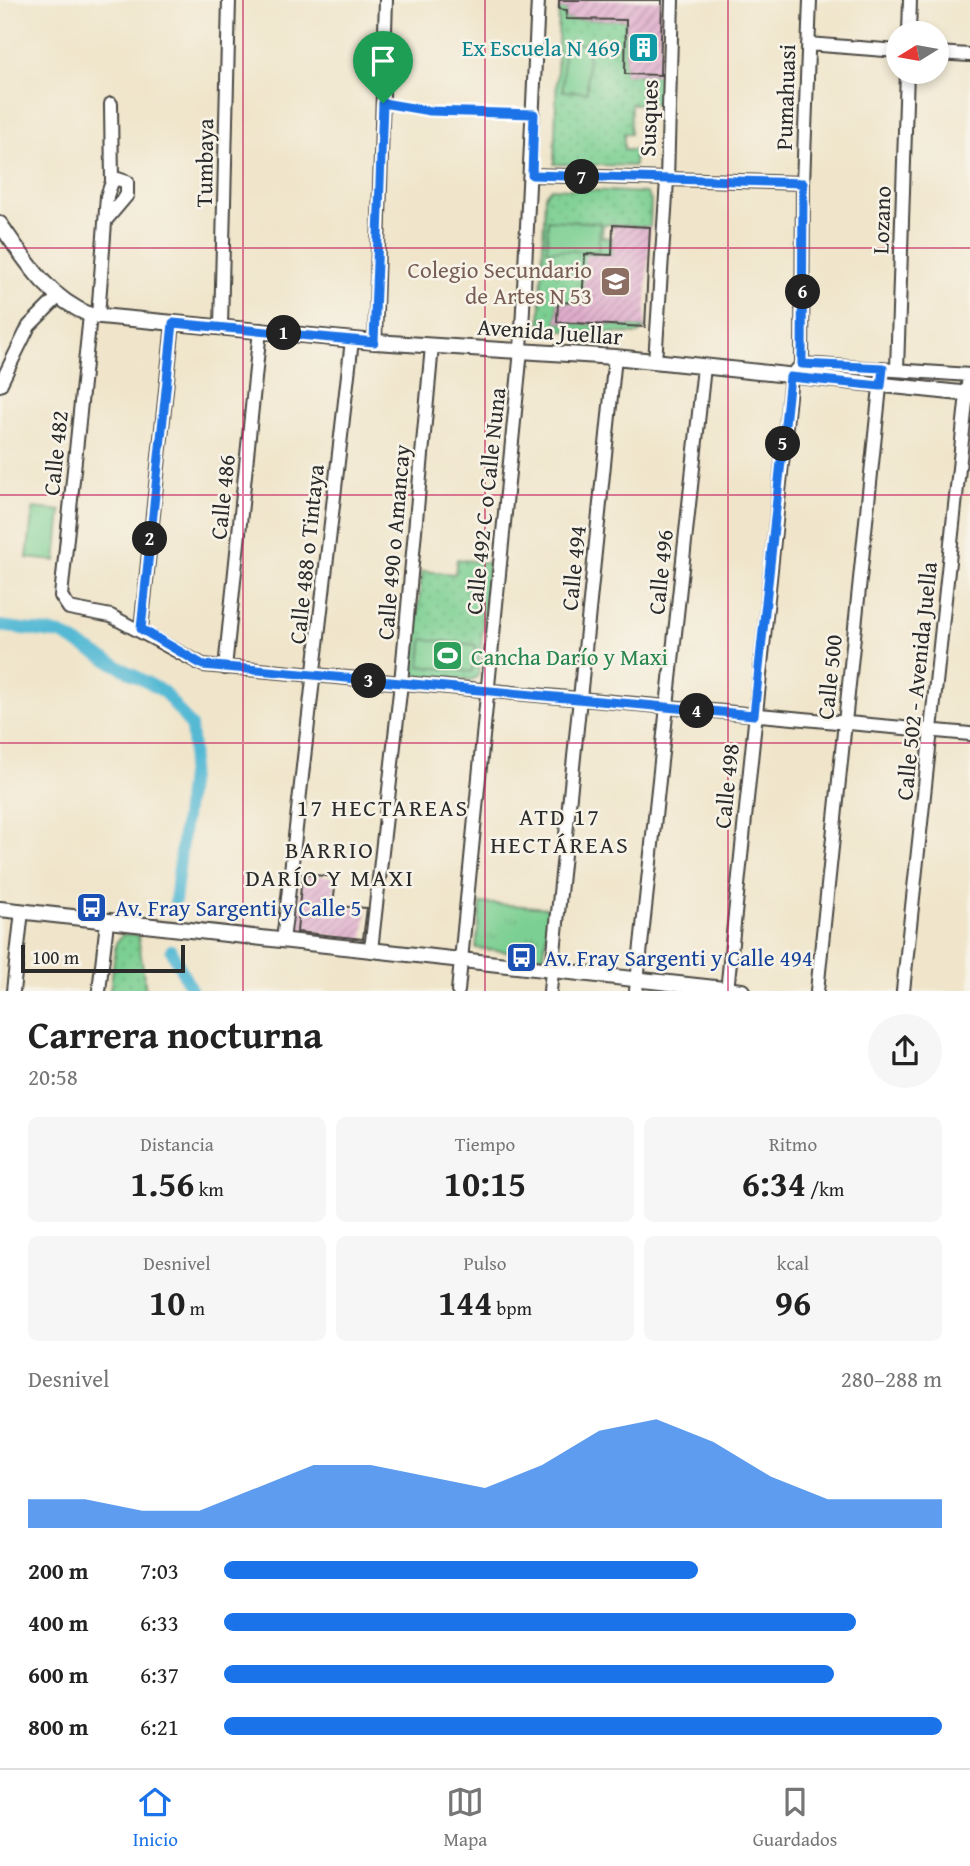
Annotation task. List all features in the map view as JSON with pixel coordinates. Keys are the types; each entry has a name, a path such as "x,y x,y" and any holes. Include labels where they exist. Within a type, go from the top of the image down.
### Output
{"street":[{"name":"Tumbaya","path":"221,326 229,0"},
{"path":"374,342 386,0"},
{"name":"Calle 492 C o Calle Nuna","path":"458,991 521,350 532,175 538,0"},
{"name":"Susques","path":"655,362 667,180 672,0"},
{"name":"Pumahuasi","path":"802,364 803,183 810,0"},
{"path":"909,21 910,0"},
{"path":"808,44 886,50"},
{"path":"949,54 970,55"},
{"name":"Lozano","path":"897,369 907,84"},
{"name":"Calle 482","path":"111,104 112,182 107,196 61,596 69,608 111,616 141,629"},
{"path":"532,175 803,183"},
{"path":"105,221 129,191 127,181 118,179 112,182"},
{"name":"Avenida Juellar","path":"0,224 36,275 57,298 94,315 374,342 615,358 969,394"},
{"path":"0,385 29,326 57,298"},
{"path":"173,323 141,629 203,665 970,734"},
{"name":"Calle 486","path":"225,668 260,330"},
{"name":"Calle 488 o Tintaya","path":"283,941 352,340"},
{"name":"Calle 490 o Amancay","path":"371,950 401,683 432,346"},
{"name":"Calle 494","path":"550,991 615,358"},
{"path":"790,377 802,364 970,375"},
{"name":"Calle 496","path":"637,985 704,367"},
{"name":"Calle 500","path":"817,991 883,368"},
{"name":"Calle 502 - Avenida Juella","path":"903,991 970,375"},
{"name":"Calle 498","path":"732,991 754,715 790,377"},
{"path":"0,909 552,970 637,985 732,991"},
{"path":"13,991 22,911"},
{"path":"99,991 107,922"}],"lane":[{"path":"383,103 430,111 534,114"}],"green space":[{"path":"559,9 567,10 566,19 626,20 625,74 660,75 659,104 631,104 630,134 624,133 624,150 635,150 634,166 554,164"},
{"path":"564,43 588,44 587,92 563,91"},
{"path":"551,188 646,193 651,200 650,227 603,224 602,237 612,238 612,254 604,255 582,303 558,302 557,322 645,327 639,334 545,330 540,323 545,195"},
{"path":"548,220 600,223 598,252 547,250"},
{"path":"33,508 61,511 56,561 27,558"},
{"path":"457,559 489,563 478,676 472,680 416,676 412,671 422,571 455,574"},
{"name":"Cancha Darío y Maxi","path":"423,639 476,645 472,672 420,666"},
{"path":"481,903 549,908 544,956 476,948"},
{"path":"123,934 138,935 146,991 110,991 116,943"}],"building":[{"name":"Ex Escuela N 469","path":"559,0 662,0 660,75 625,74 626,20 566,19 567,10 559,9"},
{"name":"Colegio Secundario de Artes N 53","path":"613,225 650,227 645,327 557,322 558,302 582,303 585,254 612,255"},
{"path":"302,874 336,877 333,906 367,908 363,939 297,932"}],"waterway":[{"path":"0,626 61,634 164,692 191,726 193,751 175,901"},
{"path":"171,950 192,991"}],"place":[{"name":"Ex Escuela N 469","path":"643,47"},
{"name":"Colegio Secundario de Artes N 53","path":"615,282"},
{"name":"Cancha Darío y Maxi","path":"448,656"},
{"name":"Av. Fray Sargenti y Calle 5","path":"92,907"},
{"name":"Av. Fray Sargenti y Calle 494","path":"521,957"}],"district":[{"name":"17 HECTAREAS","path":"383,807"},
{"name":"ATD 17 HECTÁREAS","path":"560,830"},
{"name":"BARRIO DARÍO Y MAXI","path":"330,863"}],"route":[{"path":"383,103 430,111 534,114 532,175 803,183 802,364 883,368 881,386 790,377 754,715 203,665 141,629 173,323 374,342 383,103"}]}
